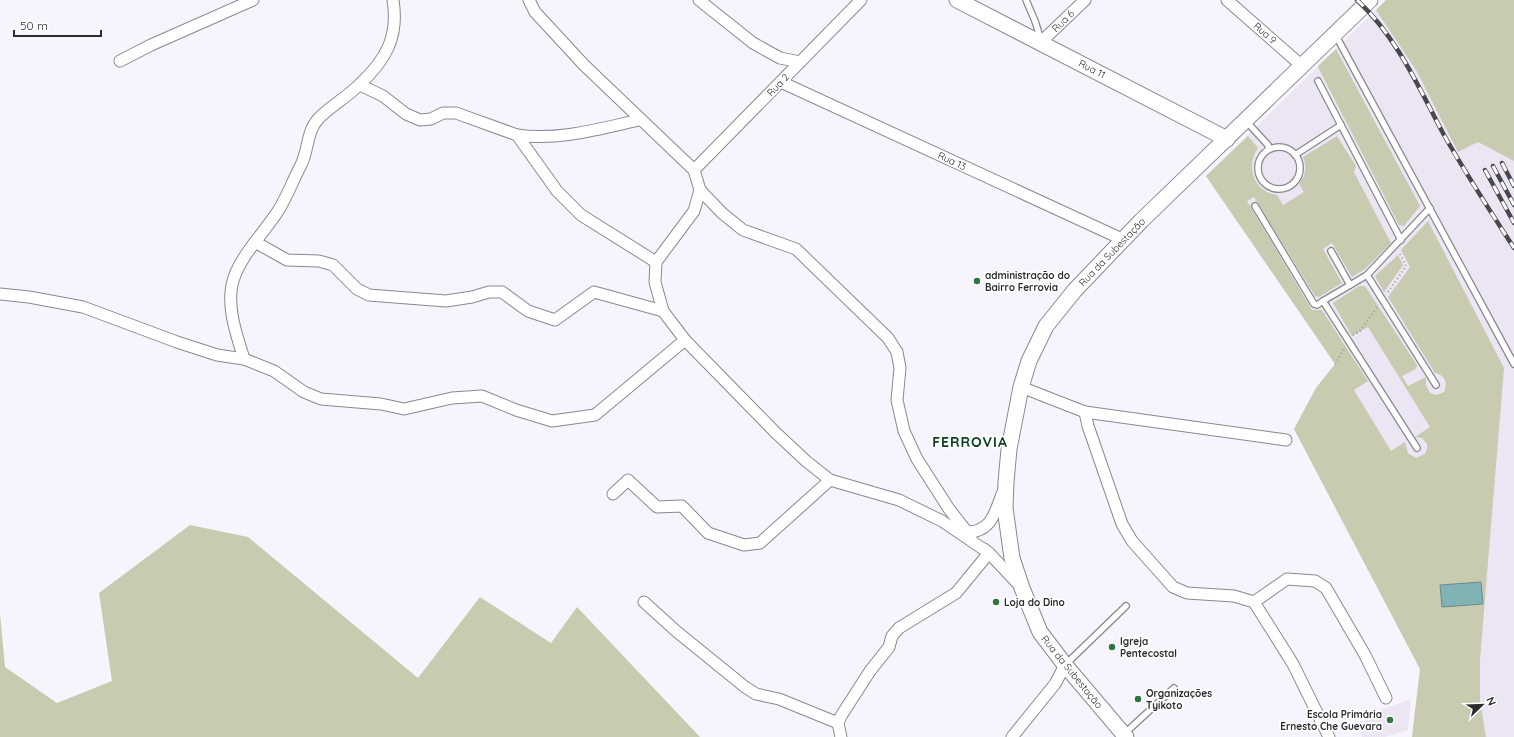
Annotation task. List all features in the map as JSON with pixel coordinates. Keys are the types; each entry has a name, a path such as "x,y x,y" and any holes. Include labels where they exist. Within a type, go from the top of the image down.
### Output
{"street":[{"path":"120,61 151,45 253,0"},
{"path":"244,359 234,323 231,291 234,278 254,242 278,212 303,160 311,130 320,118 360,85 386,54 391,44 396,16 393,0"},
{"path":"529,0 535,12 584,65 639,120 694,170 700,190 722,214 743,230 796,249 888,338 897,352 900,368 897,400 904,431 917,459 949,509 967,532 1022,588"},
{"path":"699,0 753,43 780,58 800,62"},
{"name":"Rua 2","path":"694,170 861,0"},
{"name":"Rua 11","path":"957,0 1227,139"},
{"name":"Rua 6","path":"1041,42 1085,0"},
{"name":"Rua 9","path":"1227,0 1302,66"},
{"name":"Rua da Subestação","path":"1125,736 1065,665 1040,632 1022,588 1012,558 1005,508 1006,482 1009,450 1021,387 1029,361 1046,326 1075,290 1124,240 1370,0"},
{"name":"Rua 13","path":"781,82 1124,240"},
{"path":"360,85 383,96 406,114 420,120 431,119 443,113 456,113 517,135 566,135 639,120"},
{"path":"517,135 557,191 581,215 656,262"},
{"path":"700,190 694,211 656,262 655,282 663,311 685,340 775,432 806,461 830,480 899,500 942,521 989,554"},
{"path":"254,242 287,260 319,261 333,265 357,288 369,295 446,301 472,297 489,292 502,292 528,311 554,320 594,292 663,311"},
{"path":"0,294 29,297 83,307 177,342 217,355 244,359 274,371 304,392 321,399 381,404 404,409 452,398 482,396 516,410 552,422 595,415 685,340"},
{"path":"1021,387 1085,412 1286,440"},
{"path":"1085,412 1088,426 1122,524 1132,541 1173,587 1187,593 1234,596 1254,602 1293,664 1329,737"},
{"path":"613,494 628,480 657,507 682,506 708,533 744,545 760,543 830,480"},
{"path":"967,532 977,532 990,522 995,514 1006,482"},
{"path":"841,737 838,723 870,671 889,646 892,636 899,628 956,593 989,554"},
{"path":"1254,602 1287,579 1315,581 1326,588 1365,655 1386,698"},
{"path":"644,602 676,631 745,687 756,694 779,699 838,723"},
{"path":"1012,737 1055,684 1065,665"}],"lane":[{"path":"1026,0 1035,21 1041,42"},
{"path":"1334,34 1514,364"},
{"path":"1318,81 1401,240"},
{"path":"1246,121 1268,145 1269,149"},
{"path":"1295,155 1341,125"},
{"path":"1282,147 1289,149 1295,155 1300,167 1296,180 1284,188 1270,188 1264,184 1258,172 1260,158 1269,149 1282,147"},
{"path":"1255,206 1314,304 1317,305 1367,275 1430,208"},
{"path":"1331,251 1350,285"},
{"path":"1367,275 1436,385"},
{"path":"1323,301 1417,448"},
{"path":"1065,665 1126,606"},
{"path":"1125,736 1174,688"}],"shaded area":[{"path":"1386,0 1514,0 1514,737 1412,737 1420,669 1294,429 1316,388 1335,364 1206,176"},
{"name":"Escola Primária Ernesto Che Guevara","path":"1411,699 1408,730 1384,737 1362,737 1357,723 1382,716 1380,710"}],"green space":[{"path":"1386,0 1514,0 1514,161 1478,142 1458,152 1416,70 1376,10"},
{"path":"1336,49 1420,206 1404,226 1399,225 1319,69 1318,66"},
{"path":"1248,136 1258,148 1252,163 1252,170 1257,184 1269,193 1277,195 1283,205 1304,192 1299,184 1305,171 1303,157 1337,136 1356,166 1354,172 1391,243 1365,269 1352,277 1332,243 1323,249 1342,283 1319,297 1315,296 1254,197 1247,201 1312,310 1322,310 1368,381 1354,390 1391,451 1405,442 1408,453 1416,458 1425,454 1427,444 1422,438 1415,437 1430,427 1368,327 1352,336 1333,303 1359,286 1365,286 1417,365 1416,369 1402,376 1408,386 1426,377 1426,385 1430,393 1437,395 1444,392 1446,385 1445,380 1441,375 1435,373 1388,297 1410,267 1401,250 1428,221 1504,368 1480,659 1480,701 1486,737 1412,737 1420,669 1294,429 1316,388 1335,364 1206,176"},
{"path":"1398,255 1403,265 1384,292 1375,276"},
{"path":"190,525 248,537 418,678 480,597 551,643 577,607 700,737 0,737 0,614 5,667 57,703 112,681 99,593"}],"water":[{"path":"1481,582 1483,604 1442,607 1440,585"}],"railway":[{"path":"1357,0 1371,14 1396,47 1416,81 1452,150 1514,248"},
{"path":"1502,163 1514,186"},
{"path":"1493,166 1514,205"},
{"path":"1485,170 1514,223"}],"place":[{"name":"administração do Bairro Ferrovia","path":"977,281"},
{"name":"Loja do Dino","path":"996,602"},
{"name":"Igreja Pentecostal","path":"1112,647"},
{"name":"Organizações Tyikoto","path":"1138,699"},
{"name":"Escola Primária Ernesto Che Guevara","path":"1390,720"}],"district":[{"name":"FERROVIA","path":"970,442"}]}
